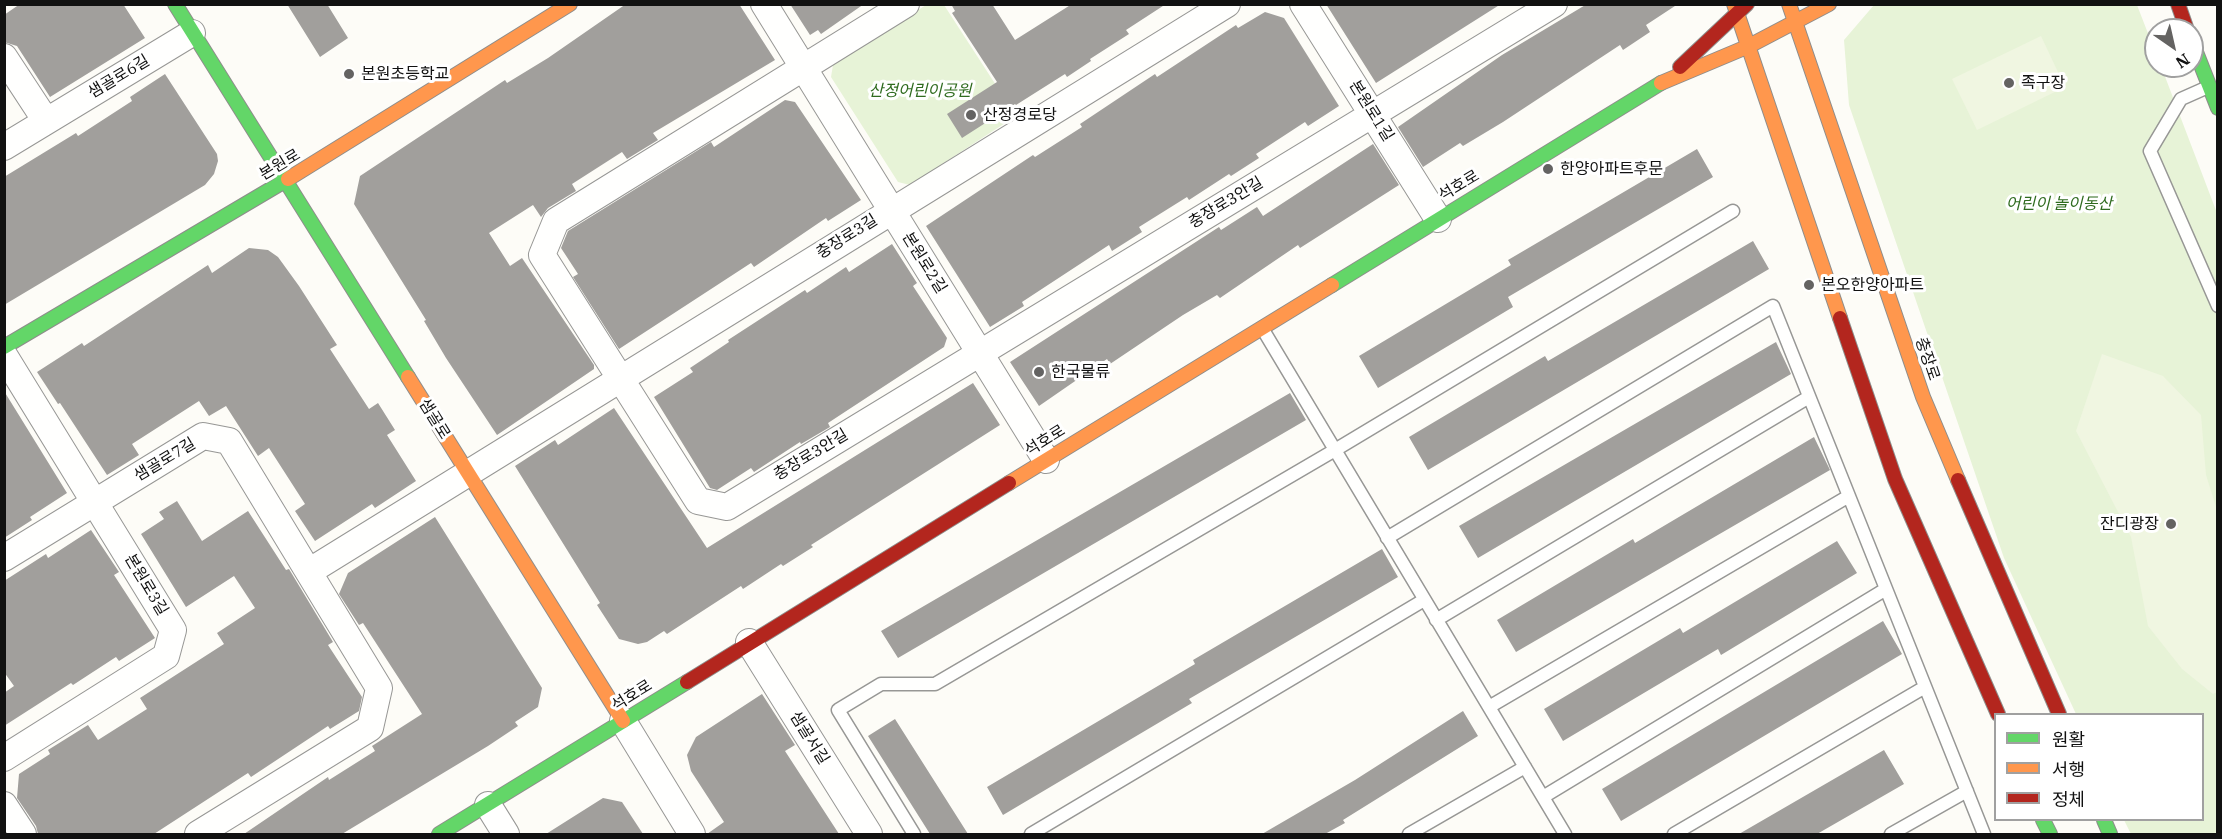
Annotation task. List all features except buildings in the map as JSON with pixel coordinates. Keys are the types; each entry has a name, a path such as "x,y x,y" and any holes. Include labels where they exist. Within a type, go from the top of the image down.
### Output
{"street":[{"name":"샘골로","path":"175,4 692,834"},
{"name":"본원로","path":"4,348 284,182 570,4"},
{"name":"본원로2길","path":"764,4 1046,460"},
{"name":"충장로3안길","path":"906,4 556,221 542,255 698,501 727,507 1554,4"},
{"name":"충장로3길","path":"469,473 1227,4"},
{"name":"본원로1길","path":"1304,4 1438,219"},
{"name":"충장로","path":"1789,4 1923,397 2059,713"},
{"name":"석호로","path":"439,834 1670,77 1749,46 1828,5"},
{"name":"석호로","path":"1670,77 1739,7"},
{"path":"1739,7 1749,46 1895,479 1998,713"},
{"name":"샘골로6길","path":"4,147 192,33"},
{"path":"4,57 46,121"},
{"path":"2204,74 2217,108"},
{"name":"본원로3길","path":"4,355 173,630 166,656 4,758"},
{"name":"샘골로7길","path":"4,558 203,436 229,441 379,688 370,728 198,834"},
{"path":"310,571 469,473"},
{"name":"샘골서길","path":"749,642 868,834"},
{"path":"4,805 23,834"},
{"path":"488,805 506,834"}],"lane":[{"path":"2209,87 2181,99 2150,151 2217,306"},
{"path":"914,834 838,710 880,684 935,684 1335,450 1733,211"},
{"path":"1387,538 1773,306 1984,834"},
{"path":"1262,327 1565,834"},
{"path":"1436,620 1809,397"},
{"path":"1489,707 1849,496"},
{"path":"1543,797 1886,589"},
{"path":"1031,834 1424,600"},
{"path":"1674,834 1925,687"},
{"path":"1409,834 1525,767"},
{"path":"1891,834 1967,791"}],"green space":[{"name":"산정어린이공원","path":"926,5 944,5 1016,116 910,185 898,182 831,77 833,65"},
{"name":"어린이 놀이동산","path":"1874,5 2137,5 2144,23 2144,78 2166,78 2217,213 2217,834 2131,834 2124,821 2204,821 2204,713 2076,713 2004,558 1849,105 1844,40"},
{"name":"족구장","path":"2041,36 2065,87 1977,130 1952,79"},
{"name":"잔디광장","path":"2102,354 2163,376 2201,415 2206,475 2217,510 2217,692 2213,694 2182,669 2148,626 2131,537 2076,431"}],"traffic: fast":[{"path":"175,4 408,377"},
{"path":"2204,72 2218,108"},
{"path":"1332,285 1661,83"},
{"path":"4,347 288,179"},
{"path":"439,834 687,682"},
{"path":"2044,821 2050,834"},
{"path":"2104,821 2110,834"}],"traffic: slow":[{"path":"288,179 570,4"},
{"path":"1734,4 1840,318"},
{"path":"1789,4 1923,397 1958,480"},
{"path":"1661,83 1749,46 1829,4"},
{"path":"1009,483 1332,285"},
{"path":"408,377 623,721"}],"traffic: jam":[{"path":"1680,67 1747,4"},
{"path":"2178,4 2183,18"},
{"path":"1840,318 1895,479 1998,713"},
{"path":"1958,480 2059,713"},
{"path":"687,682 1009,483"}],"place":[{"name":"본원초등학교","path":"349,74"},
{"name":"족구장","path":"2009,83"},
{"name":"산정경로당","path":"971,115"},
{"name":"한양아파트후문","path":"1548,169"},
{"name":"본오한양아파트","path":"1809,285"},
{"name":"한국물류","path":"1039,372"},
{"name":"잔디광장","path":"2171,524"}]}
